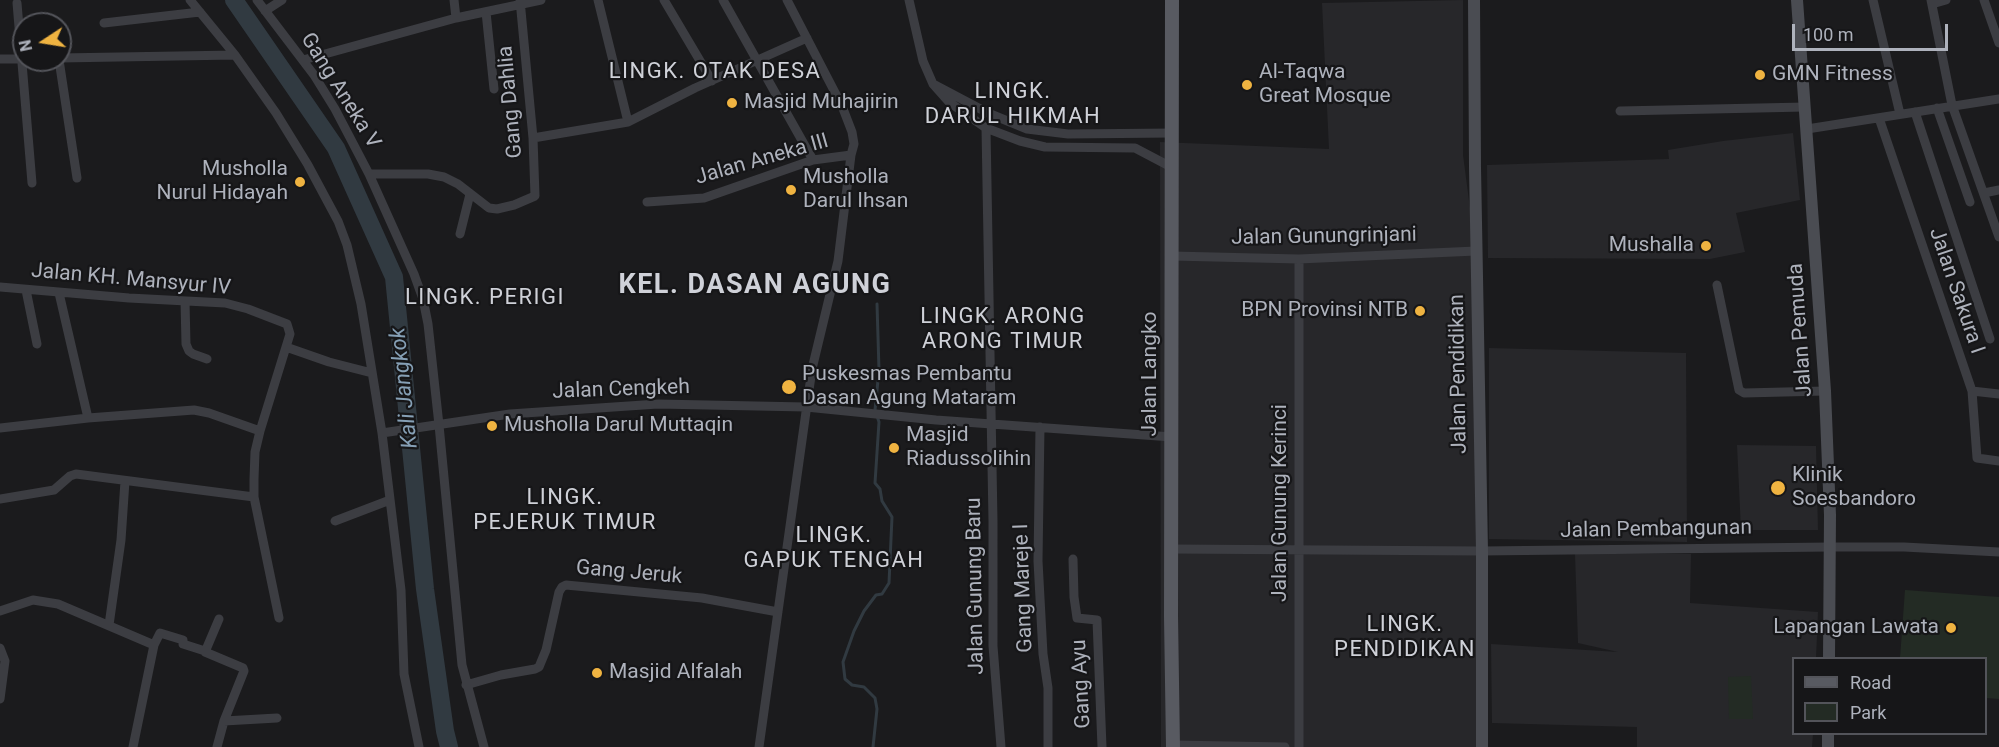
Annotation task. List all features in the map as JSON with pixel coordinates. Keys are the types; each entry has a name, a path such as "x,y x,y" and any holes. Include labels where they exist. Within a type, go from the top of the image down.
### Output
{"main road":[{"name":"Jalan Langko","path":"1172,0 1173,746"},
{"name":"Jalan Pendidikan","path":"1474,0 1474,160 1482,551 1482,747"},
{"name":"Jalan Pemuda","path":"1797,0 1825,392 1830,547 1829,657"}],"street":[{"path":"190,0 258,84 298,147 338,221 346,245 361,304 382,434 402,602 404,674 419,747"},
{"name":"Gang Aneka V","path":"257,0 303,60 334,109 369,174 423,299 428,324 436,426 460,644 466,685 484,747"},
{"path":"266,11 282,0"},
{"path":"454,0 456,18"},
{"path":"303,60 456,18 541,0"},
{"path":"598,0 628,122"},
{"path":"664,0 712,81"},
{"path":"723,0 813,159"},
{"path":"759,747 806,407 820,329 831,296 841,248 854,144 848,121 787,0"},
{"path":"909,0 923,61 933,84 949,102 986,128 1005,137 1045,147 1135,148 1173,168"},
{"path":"1873,0 1900,114"},
{"path":"1946,0 1931,2 1952,105 1999,237"},
{"path":"1984,0 1999,44"},
{"path":"16,3 17,12"},
{"name":"Gang Dahlia","path":"470,194 484,207 497,209 535,196 533,138 520,3"},
{"path":"104,23 200,12"},
{"path":"486,12 494,89"},
{"path":"533,138 628,122 756,59 807,38"},
{"path":"72,59 235,55"},
{"path":"24,72 32,183"},
{"path":"61,72 77,178"},
{"path":"933,84 988,113 1027,129 1068,134 1173,134"},
{"path":"1807,129 1999,99"},
{"path":"1620,111 1805,107"},
{"path":"1937,108 1970,202"},
{"path":"1915,112 1990,339"},
{"name":"Jalan Sakura I","path":"1879,118 1972,391 1977,458 1999,462"},
{"name":"Jalan Gunung Baru","path":"986,128 993,646 1001,747"},
{"name":"Jalan Aneka III","path":"647,202 704,198 813,159 851,155"},
{"path":"369,174 435,175 451,180 470,194 460,234"},
{"path":"1984,193 1999,190"},
{"name":"Jalan Gunungrinjani","path":"1172,255 1299,259 1476,251"},
{"name":"Jalan Gunung Kerinci","path":"1299,259 1299,747"},
{"path":"1717,285 1739,390 1744,393 1825,392"},
{"name":"Jalan KH. Mansyur IV","path":"0,287 225,303 284,322 290,334 286,346"},
{"path":"26,290 38,344"},
{"path":"59,293 88,418"},
{"path":"185,301 186,344 193,354 207,359"},
{"path":"279,618 254,497 254,465 260,431 286,346 329,362 372,373"},
{"path":"1972,391 1999,394"},
{"name":"Jalan Cengkeh","path":"382,434 510,414 658,404 806,407 990,424 1172,437"},
{"path":"0,428 88,418 194,410 260,431"},
{"name":"Gang Mareje I","path":"1040,427 1038,561 1043,654 1048,688 1048,747"},
{"path":"0,500 54,490 75,474 254,497"},
{"path":"109,624 121,540 125,481"},
{"path":"334,521 390,500"},
{"name":"Jalan Pembangunan","path":"1171,549 1482,551 1904,547 1999,552"},
{"name":"Gang Ayu","path":"1073,559 1077,618 1097,620 1102,747"},
{"name":"Gang Jeruk","path":"466,685 539,667 546,651 559,592 566,585 702,598 778,612"},
{"path":"0,611 33,600 58,604 154,645"},
{"path":"205,651 219,619"},
{"path":"133,747 154,645 160,633 183,640 183,644 205,651 243,669 217,747"},
{"path":"0,648 5,661 0,699"},
{"path":"224,721 277,717"},
{"path":"1173,746 1285,747"}],"shaded area":[{"path":"1463,0 1463,155 1475,246 1478,747 1161,747 1160,142 1329,149 1322,3"},
{"path":"1793,133 1800,200 1736,213 1745,252 1710,259 1488,258 1487,165 1669,159 1668,150"},
{"path":"1489,348 1686,353 1687,542 1489,539"},
{"name":"Klinik Soesbandoro","path":"1737,445 1816,446 1818,530 1741,530"},
{"path":"1575,554 1691,554 1690,603 1818,612 1816,657 1792,657 1792,735 1813,735 1812,747 1637,747 1637,727 1492,723 1491,644 1618,652 1578,643"}],"green space":[{"name":"Lapangan Lawata","path":"1905,590 1999,597 1999,699 1987,698 1987,657 1900,657"},
{"path":"1751,676 1753,719 1729,719 1728,677"}],"waterway":[{"name":"Kali Jangkok","path":"234,0 336,148 394,277 425,589 449,747"},
{"path":"873,747 877,709 875,698 864,687 852,685 845,679 843,662 864,611 876,595 882,594 889,583 892,517 875,483 879,422 875,410 879,370 877,304"}],"place":[{"name":"GMN Fitness","path":"1760,75"},
{"name":"Al-Taqwa Great Mosque","path":"1247,85"},
{"name":"Masjid Muhajirin","path":"732,103"},
{"name":"Musholla Nurul Hidayah","path":"300,182"},
{"name":"Musholla Darul Ihsan","path":"791,190"},
{"name":"Mushalla","path":"1706,246"},
{"name":"BPN Provinsi NTB","path":"1420,311"},
{"name":"Puskesmas Pembantu Dasan Agung Mataram","path":"789,387"},
{"name":"Musholla Darul Muttaqin","path":"492,426"},
{"name":"Masjid Riadussolihin","path":"894,448"},
{"name":"Klinik Soesbandoro","path":"1778,488"},
{"name":"Lapangan Lawata","path":"1951,628"},
{"name":"Masjid Alfalah","path":"597,673"}],"district":[{"name":"LINGK. OTAK DESA","path":"715,72"},
{"name":"LINGK. DARUL HIKMAH","path":"1013,104"},
{"name":"KEL. DASAN AGUNG","path":"755,286"},
{"name":"LINGK. PERIGI","path":"485,298"},
{"name":"LINGK. ARONG ARONG TIMUR","path":"1003,330"},
{"name":"LINGK. PEJERUK TIMUR","path":"565,510"},
{"name":"LINGK. GAPUK TENGAH","path":"834,548"},
{"name":"LINGK. PENDIDIKAN","path":"1405,638"}]}
